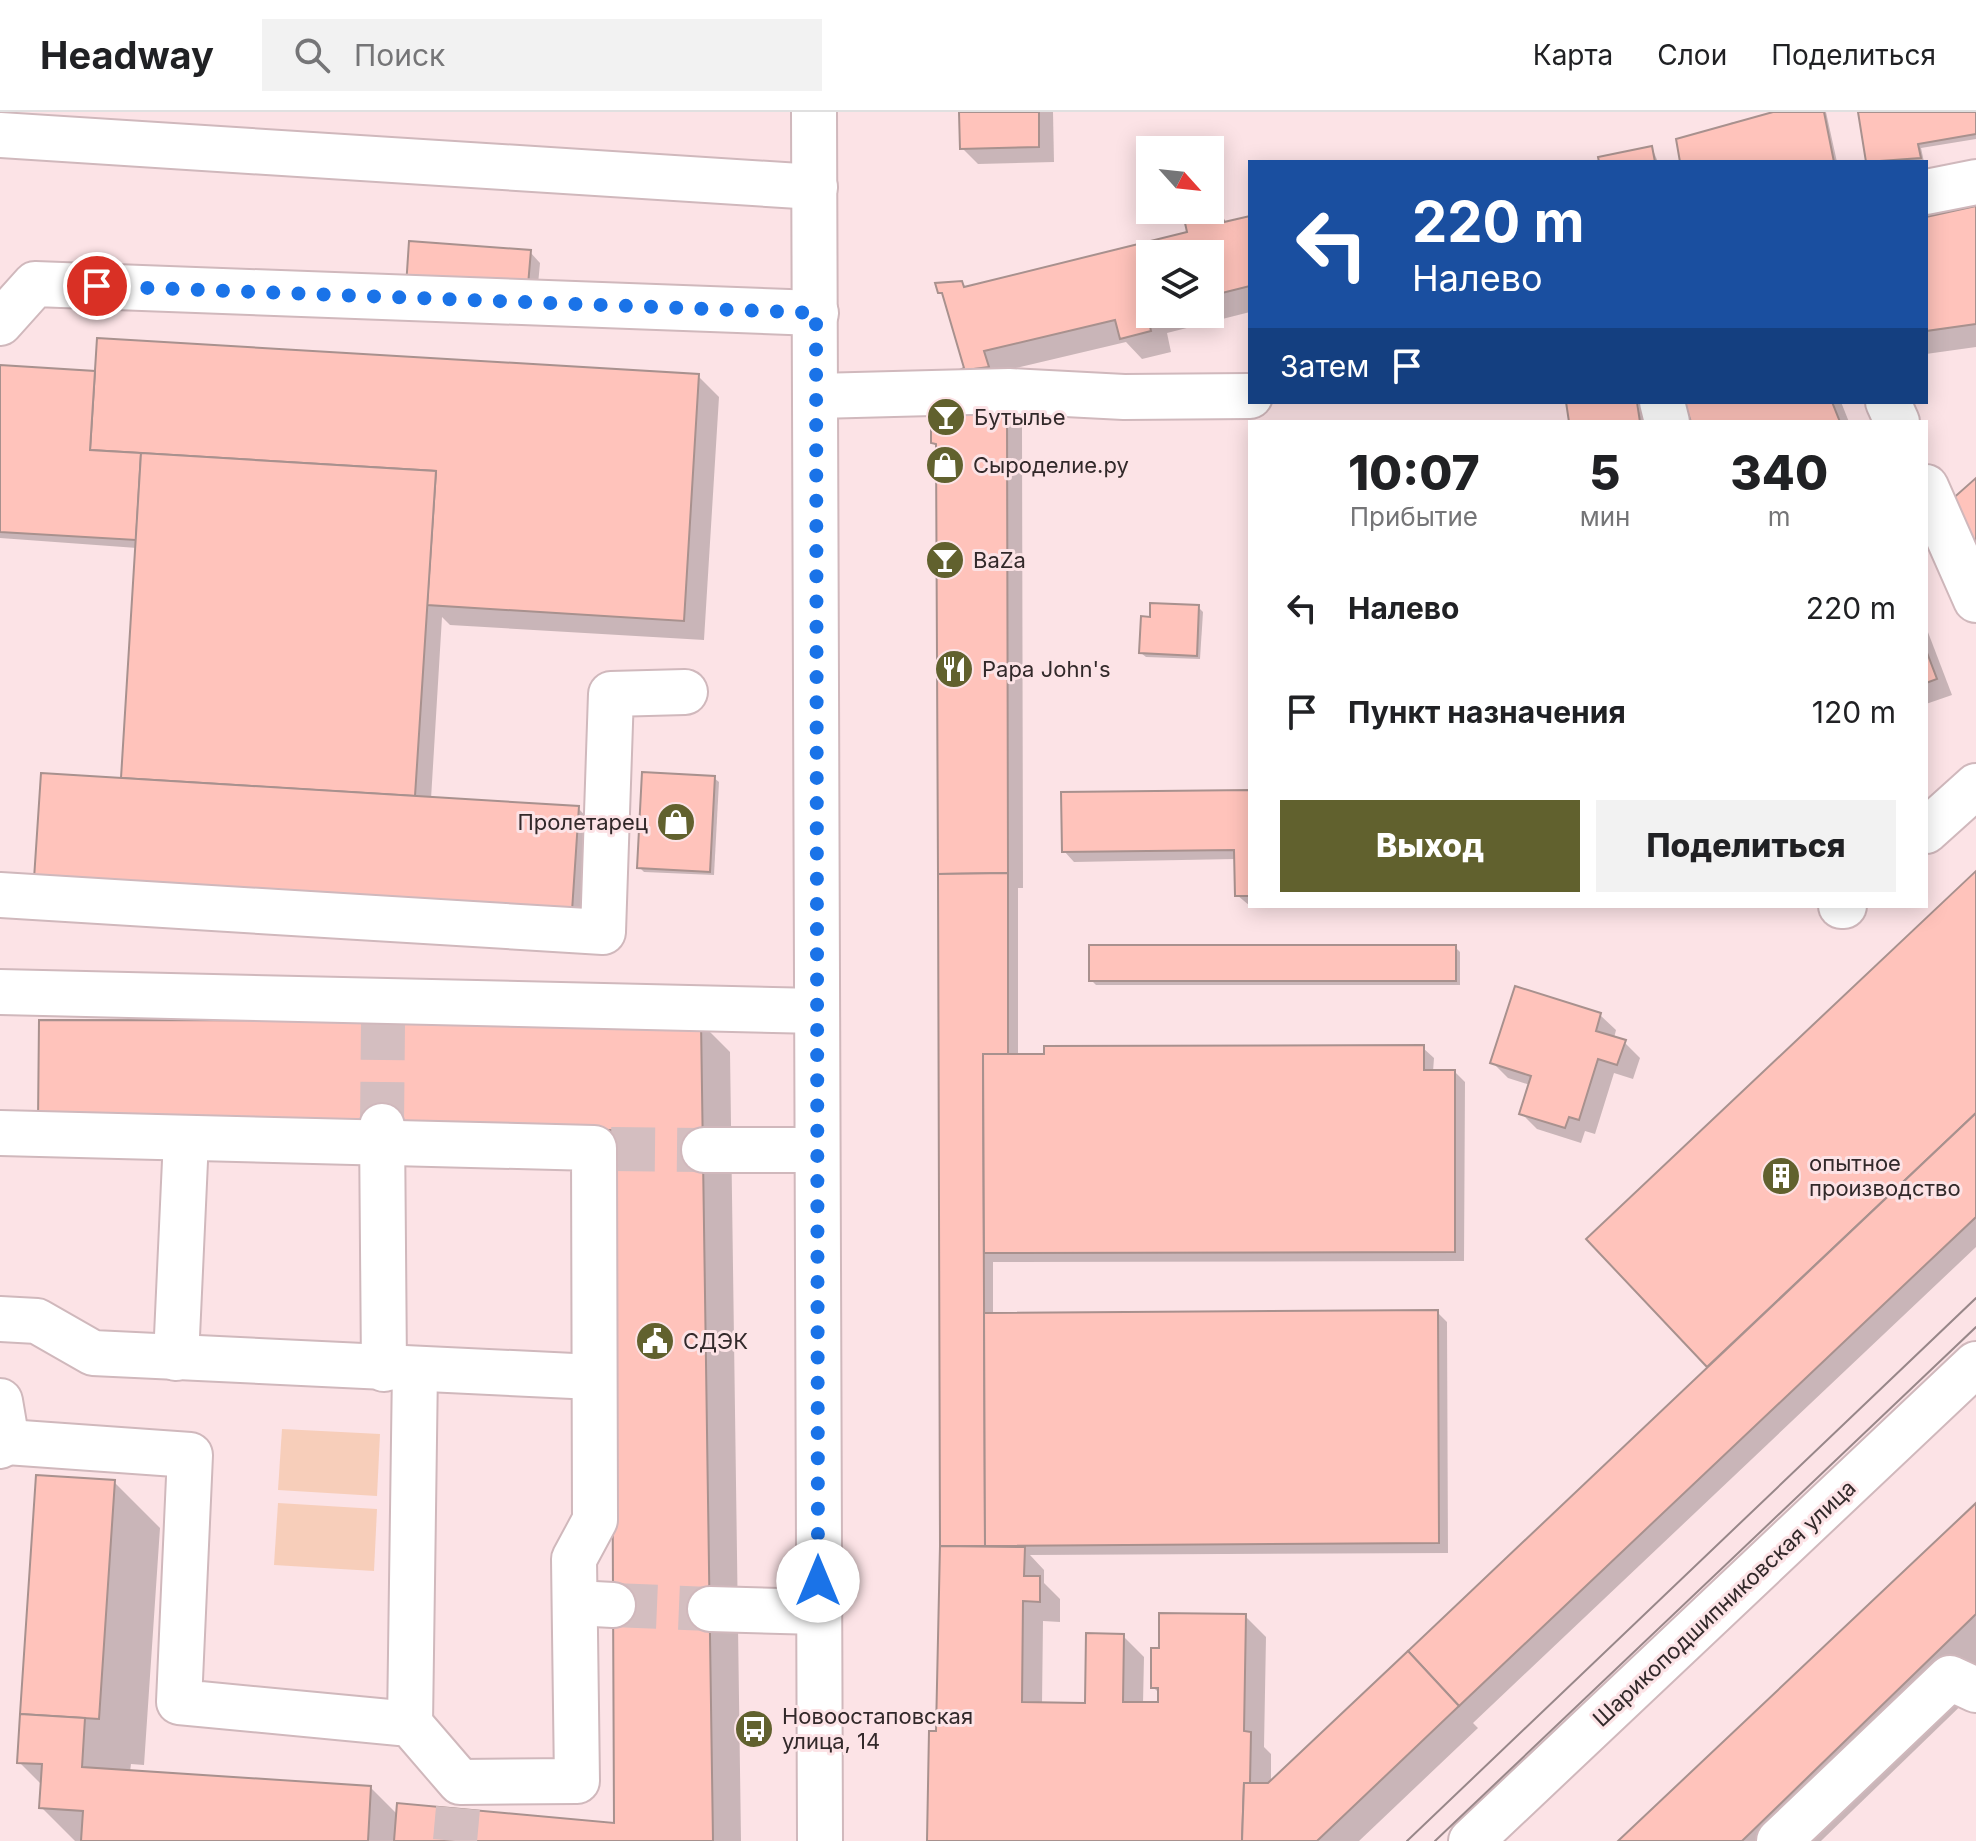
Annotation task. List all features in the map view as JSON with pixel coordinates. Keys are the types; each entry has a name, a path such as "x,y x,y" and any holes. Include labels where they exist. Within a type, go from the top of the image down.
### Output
{"main road":[{"path":"814,112 820,1841"},
{"path":"0,135 815,187"},
{"path":"1928,192 1976,182"},
{"path":"0,323 35,284 816,313"},
{"path":"817,396 1009,391 1124,397 1248,396"},
{"path":"1928,492 1976,600"},
{"path":"0,895 603,932 611,694 685,692"},
{"path":"1928,829 1976,786"},
{"path":"0,992 383,1012 817,1011"},
{"path":"0,1133 186,1139 382,1135 594,1148 595,1520 574,1559 594,1604 577,1781 459,1795 410,1724 400,1369 382,1135"},
{"path":"176,1358 186,1139"},
{"path":"704,1150 817,1150"},
{"path":"0,1319 37,1321 93,1353 594,1377"},
{"name":"Шарикоподшипниковская улица","path":"1471,1841 1972,1377"},
{"path":"2,1430 190,1455 179,1702 410,1724"},
{"path":"710,1609 818,1612"},
{"path":"1779,1841 1950,1678 1976,1690"}],"shaded area":[{"path":"282,1429 380,1434 377,1496 278,1490"},
{"path":"278,1503 377,1509 374,1571 274,1565"}],"building":[{"path":"959,112 1039,112 1039,147 960,149"},
{"path":"1773,112 1824,112 1834,160 1680,160 1676,139"},
{"path":"1858,112 1976,112 1976,134 1918,144 1921,158 1866,160"},
{"path":"1652,146 1655,160 1599,160 1598,157"},
{"path":"1976,206 1976,324 1928,331 1928,217"},
{"path":"1248,216 1248,286 1224,292 1224,240 1155,240 1187,232 1185,224 1224,224"},
{"path":"409,241 531,250 527,297 406,287"},
{"path":"1136,245 1136,328 1150,328 1151,331 1120,339 1115,320 984,351 989,367 958,371 964,368 942,293 938,293 935,283 962,281 964,287"},
{"path":"97,338 699,374 684,621 427,605 436,471 90,450"},
{"path":"0,365 95,371 90,450 141,453 136,540 0,532"},
{"path":"1566,404 1637,404 1640,420 1569,420"},
{"path":"1685,404 1833,404 1839,420 1690,420"},
{"path":"931,409 1007,409 1008,873 938,874 936,444 931,443"},
{"path":"141,453 436,471 415,796 121,778"},
{"path":"1976,478 1976,546 1941,509"},
{"path":"1150,603 1199,605 1197,656 1139,653 1141,616 1150,617"},
{"path":"1928,655 1937,679 1928,682"},
{"name":"Пролетарец","path":"642,772 715,776 710,872 637,868"},
{"path":"41,773 579,806 572,911 34,879"},
{"path":"1248,790 1248,896 1235,896 1234,850 1062,852 1061,792"},
{"name":"опытное производство","path":"1976,871 1976,1113 1707,1367 1586,1239"},
{"path":"1008,873 1008,1054 983,1054 985,1546 940,1546 938,874"},
{"path":"1089,945 1456,945 1456,981 1089,981"},
{"path":"1515,986 1601,1013 1596,1031 1626,1040 1617,1065 1598,1059 1579,1120 1569,1117 1565,1128 1519,1114 1531,1076 1490,1063"},
{"path":"39,1020 701,1021 713,1841 394,1841 397,1803 614,1823 611,1130 38,1122"},
{"path":"1424,1045 1424,1070 1455,1070 1455,1252 984,1253 983,1054 1044,1054 1044,1046"},
{"path":"1976,1113 1976,1217 1459,1706 1408,1651"},
{"path":"1438,1310 1439,1543 985,1546 984,1313"},
{"path":"36,1475 115,1480 99,1719 20,1714"},
{"path":"1976,1503 1976,1614 1742,1841 1618,1841"},
{"path":"940,1546 1025,1547 1024,1576 1040,1576 1040,1602 1023,1601 1022,1702 1085,1703 1086,1633 1124,1634 1123,1702 1158,1702 1158,1688 1151,1688 1151,1648 1159,1648 1159,1613 1246,1614 1244,1731 1251,1732 1250,1783 1244,1783 1242,1841 927,1841 929,1731 936,1731"},
{"path":"1408,1651 1459,1706 1317,1841 1242,1841 1244,1783 1268,1783"},
{"path":"20,1714 85,1718 82,1767 371,1786 368,1841 81,1841 83,1811 39,1808 42,1764 17,1763"}],"tunnel":[{"path":"382,1126 383,1023"},
{"path":"611,1149 704,1150"},
{"path":"613,1605 710,1609"},
{"path":"455,1841 458,1808"}],"tram line":[{"path":"1407,1841 1976,1298"},
{"path":"1435,1841 1976,1327"}],"place":[{"name":"Бутылье","path":"946,417"},
{"name":"Сыроделие.ру","path":"945,465"},
{"name":"BaZa","path":"945,560"},
{"name":"Papa John's","path":"954,669"},
{"name":"Пролетарец","path":"676,822"},
{"name":"опытное производство","path":"1781,1176"},
{"name":"СДЭК","path":"655,1341"},
{"name":"Новоостаповская улица, 14","path":"754,1729"}],"route":[{"path":"97,286 816,313 818,1581"}]}
